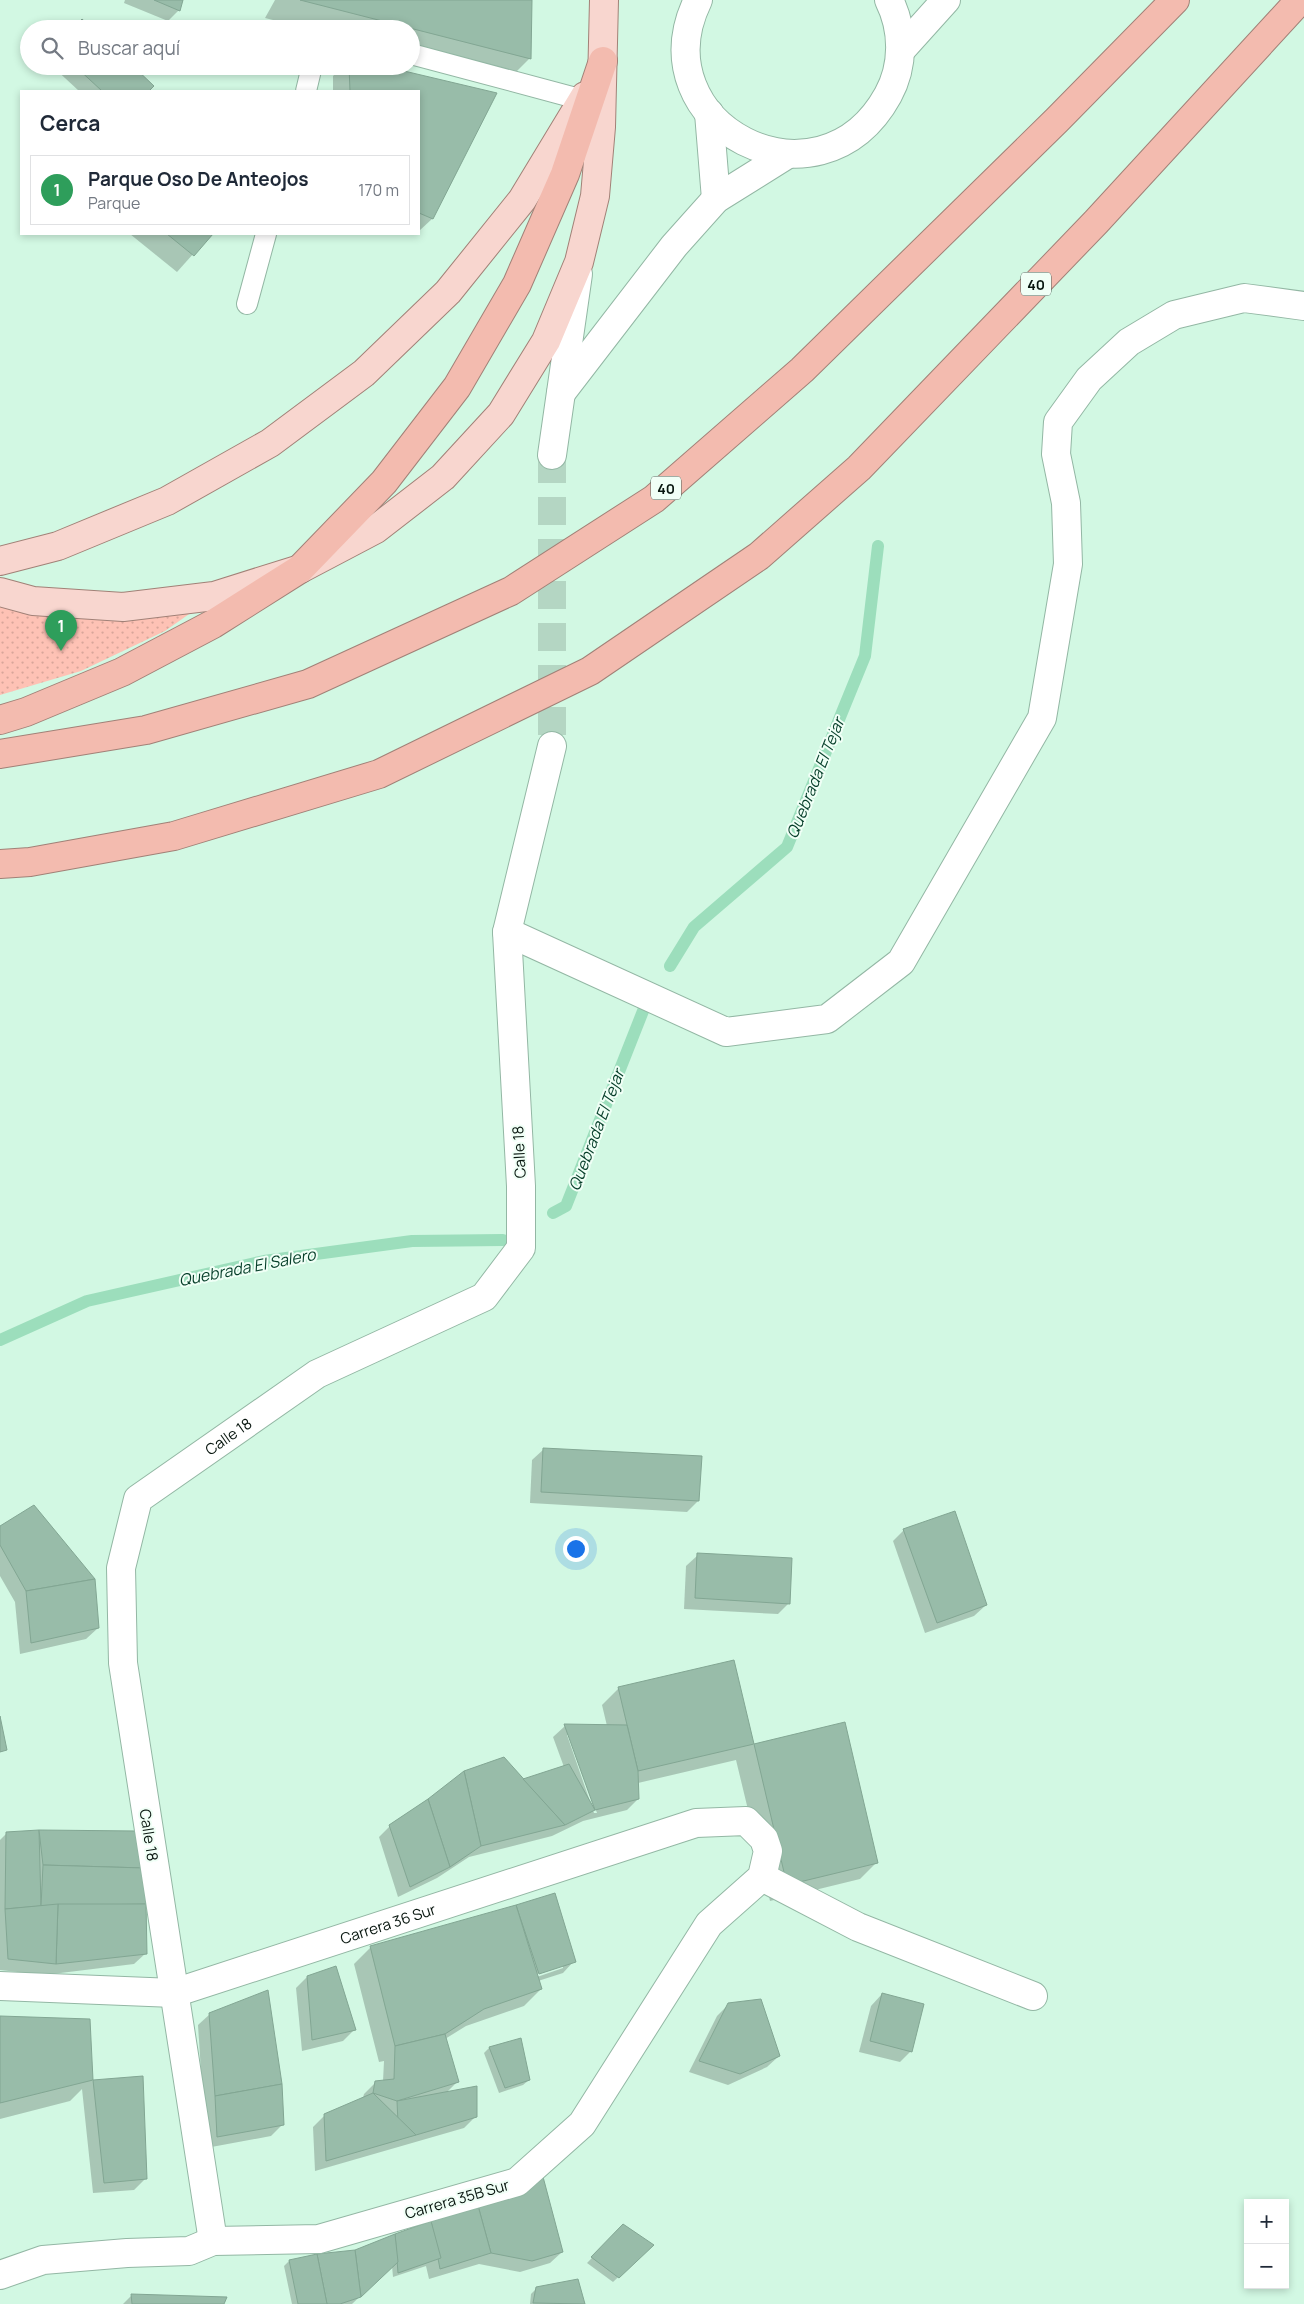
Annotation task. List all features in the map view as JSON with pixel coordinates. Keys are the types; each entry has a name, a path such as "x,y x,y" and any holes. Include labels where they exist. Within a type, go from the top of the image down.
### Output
{"highway":[{"name":"40","path":"0,754 146,730 308,684 519,586 654,499 802,370 1057,120 1174,0"},
{"name":"40","path":"0,864 30,862 174,836 379,774 590,672 758,556 859,468 1096,222 1300,0"},
{"path":"0,720 26,712 122,672 213,624 300,569 384,482 457,387 517,284 565,174 602,62"}],"main road":[{"path":"0,592 33,601 123,607 214,596 300,569 376,529 443,476 501,414 546,341 579,262 594,196 601,127 604,0"},
{"path":"0,560 58,546 167,501 270,443 364,374 448,292 522,200 583,100 602,62"}],"street":[{"path":"698,0 692,12 686,38 687,65 695,90 708,113 730,134 744,142 765,150 788,154 821,151 853,136 878,113 894,84 900,50 899,29 889,0"},
{"path":"900,50 946,0"},
{"path":"708,113 716,199"},
{"path":"561,393 674,246 716,199 788,154"},
{"path":"552,455 579,262"},
{"path":"507,932 726,1032 827,1019 901,962 1042,718 1068,564 1066,504 1056,454 1058,422 1089,380 1130,342 1174,315 1244,298 1304,306"},
{"name":"Calle 18","path":"213,2241 123,1663 120,1568 138,1499 317,1374 484,1296 521,1248 521,1186 507,932 552,746"},
{"name":"Carrera 36 Sur","path":"0,1986 174,1993 696,1823 746,1820 764,1839 768,1851 762,1877"},
{"path":"762,1877 858,1927 1032,1996"},
{"name":"Carrera 35B Sur","path":"0,2275 43,2260 126,2253 189,2251 213,2241 320,2239 517,2182 582,2124 709,1924 762,1877"}],"lane":[{"path":"420,56 583,100"},
{"path":"306,90 310,75"},
{"path":"247,304 266,235"}],"shaded area":[{"path":"0,603 192,612 165,631 81,671 0,695"}],"building":[{"path":"154,0 183,0 180,11"},
{"path":"300,0 532,0 531,59 420,31 420,20 378,20"},
{"path":"85,75 142,75 154,86 150,90 101,90"},
{"path":"349,75 420,75 497,93 433,219 420,213 420,90 350,90"},
{"path":"168,235 212,235 194,256"},
{"path":"543,1448 702,1456 699,1501 541,1492"},
{"path":"34,1505 95,1579 26,1591 0,1545 0,1526"},
{"path":"955,1511 987,1605 937,1623 903,1529"},
{"path":"697,1553 792,1558 790,1604 695,1598"},
{"path":"95,1579 99,1628 31,1643 26,1591"},
{"path":"734,1660 754,1744 638,1771 618,1687"},
{"path":"0,1716 7,1750 0,1752"},
{"path":"845,1722 878,1863 787,1885 754,1744"},
{"path":"564,1724 627,1725 638,1771 639,1799 595,1810"},
{"path":"504,1757 565,1825 481,1846 464,1771"},
{"path":"569,1764 595,1810 565,1825 523,1779"},
{"path":"464,1771 481,1846 450,1867 428,1799"},
{"path":"428,1799 450,1867 410,1887 389,1825"},
{"path":"39,1830 41,1906 5,1909 6,1832"},
{"path":"39,1830 136,1831 144,1868 43,1865"},
{"path":"43,1865 144,1868 146,1904 41,1906"},
{"path":"555,1893 576,1962 539,1974 516,1905"},
{"path":"58,1904 146,1904 147,1954 56,1964"},
{"path":"58,1904 56,1964 8,1959 5,1909"},
{"path":"516,1905 542,1989 484,2009 445,2034 395,2046 370,1946"},
{"path":"336,1966 356,2030 312,2040 307,1976"},
{"path":"268,1990 282,2084 215,2096 209,2013"},
{"path":"882,1993 924,2004 912,2052 870,2041"},
{"path":"761,1999 780,2056 740,2074 699,2061 728,2003"},
{"path":"0,2016 90,2019 93,2080 0,2103"},
{"path":"445,2034 459,2082 397,2101 373,2093 375,2081 394,2079 395,2046"},
{"path":"521,2038 530,2080 505,2088 489,2047"},
{"path":"143,2076 147,2179 104,2183 93,2080"},
{"path":"282,2084 284,2125 217,2137 215,2096"},
{"path":"477,2086 477,2117 416,2135 398,2123 397,2101"},
{"path":"373,2093 416,2135 326,2161 324,2114"},
{"path":"542,2173 563,2252 532,2261 491,2253 477,2202"},
{"path":"477,2202 491,2253 440,2269 431,2221"},
{"path":"431,2221 441,2258 398,2273 395,2234"},
{"path":"623,2224 654,2245 619,2278 591,2257"},
{"path":"395,2234 398,2262 361,2297 355,2250"},
{"path":"355,2250 361,2297 340,2304 327,2304 317,2254"},
{"path":"317,2254 327,2304 298,2304 289,2260"},
{"path":"578,2279 585,2304 533,2303 536,2287"},
{"path":"131,2294 227,2297 224,2304 132,2304"}],"waterway":[{"name":"Quebrada El Tejar","path":"670,966 694,927 787,847 865,656 878,546"},
{"name":"Quebrada El Tejar","path":"553,1213 566,1206 643,1011"},
{"name":"Quebrada El Salero","path":"0,1340 87,1301 264,1261 412,1241 503,1240"}],"tunnel":[{"path":"552,455 552,746"}],"place":[{"name":"Parque Oso De Anteojos","path":"61,651"}]}
